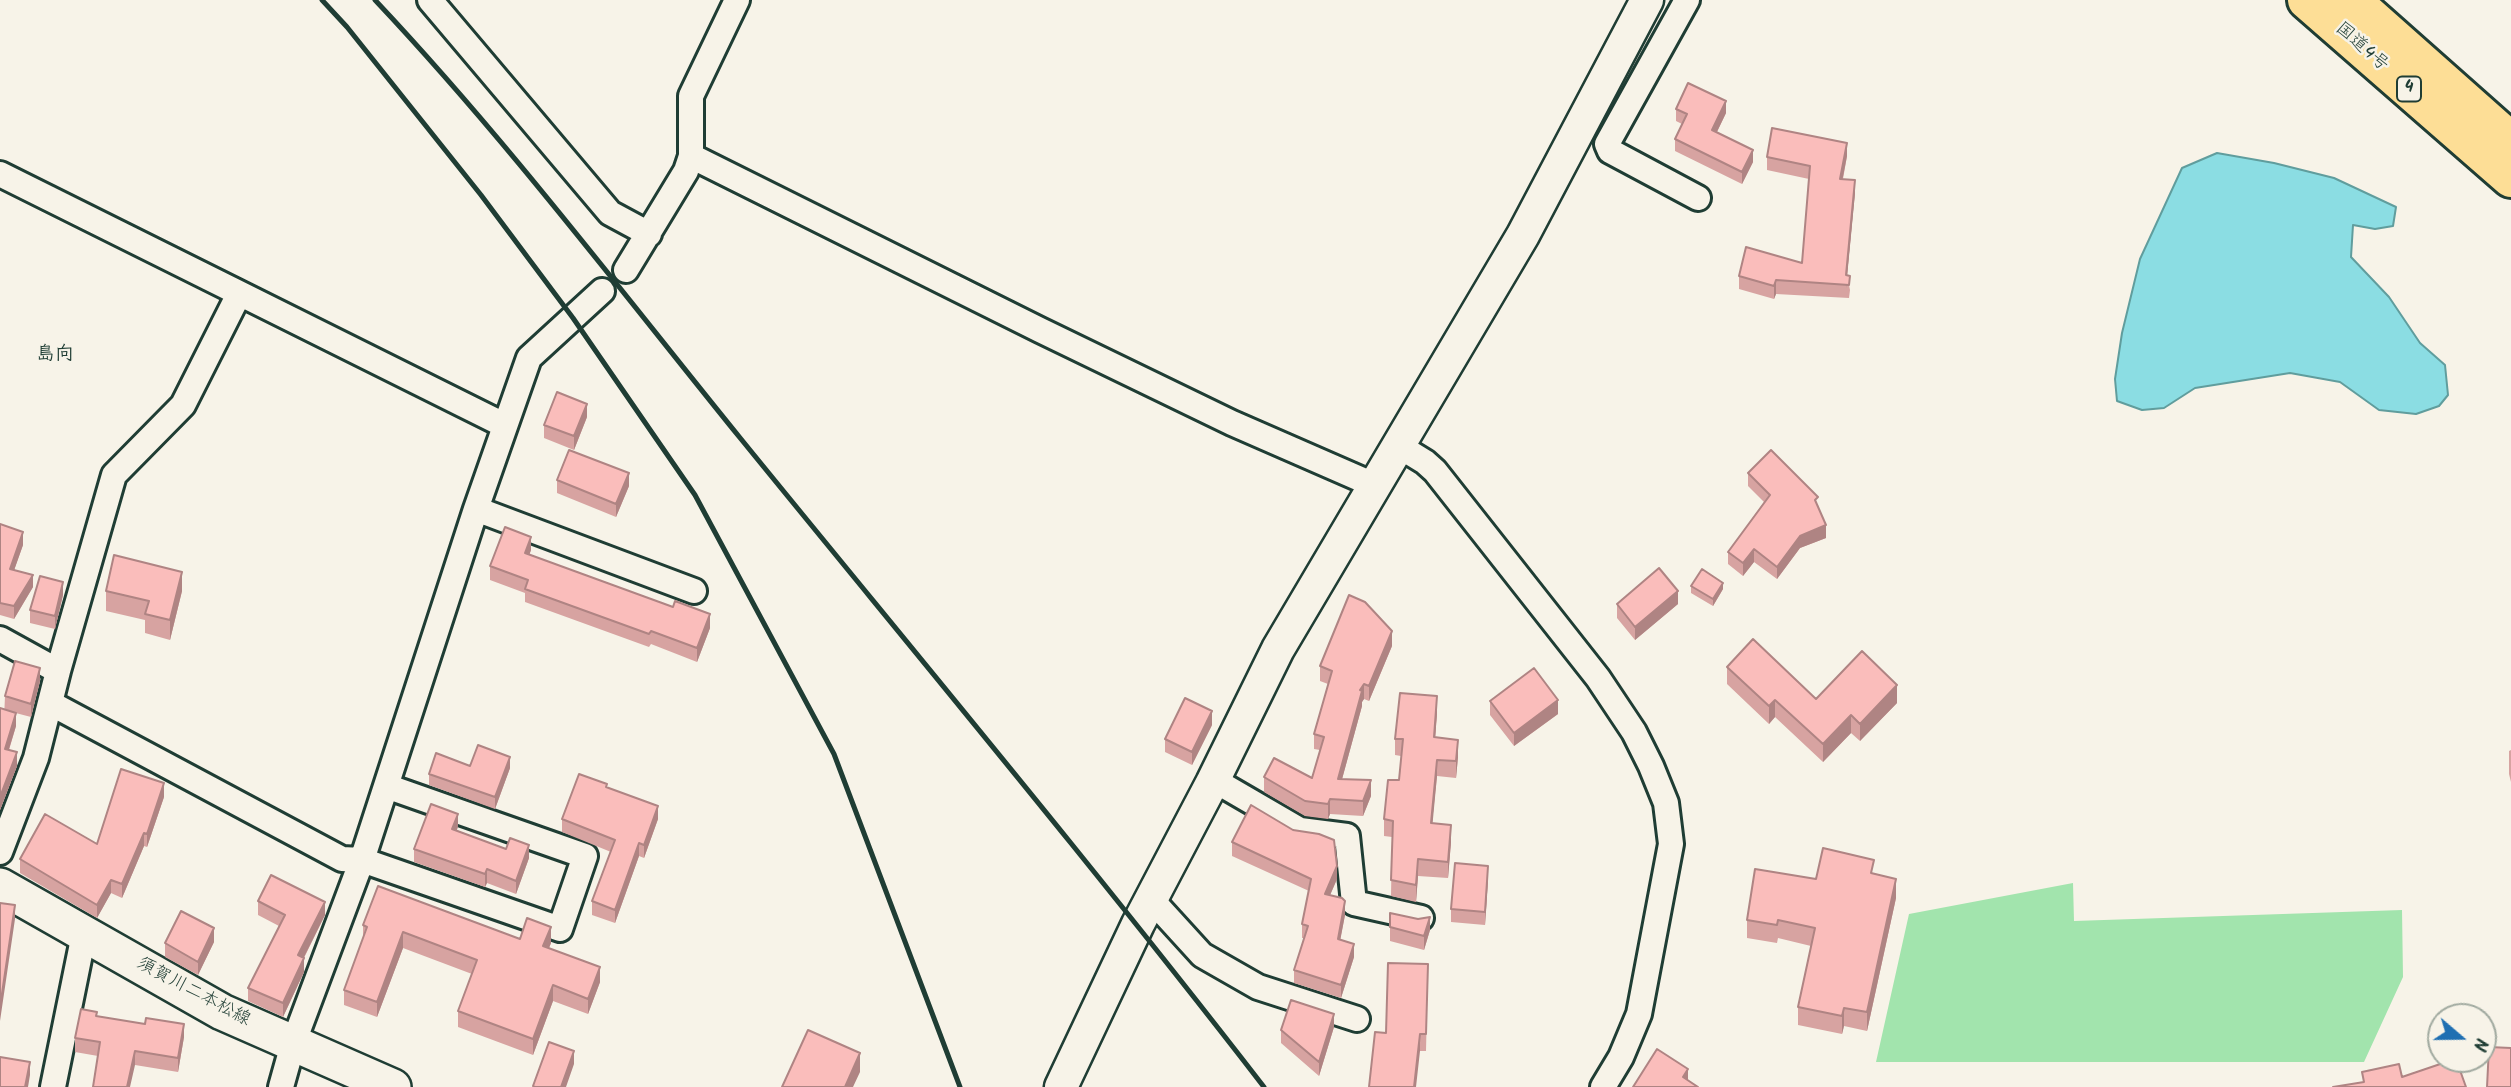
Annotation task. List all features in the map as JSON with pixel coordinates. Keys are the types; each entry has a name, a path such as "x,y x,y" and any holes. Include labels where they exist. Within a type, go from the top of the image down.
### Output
{"highway":[{"name":"国道4号","path":"2307,0 2511,178"},
{"name":"国道4号","path":"2351,0 2511,142"}],"main road":[{"name":"須賀川二本松線","path":"0,886 222,1012 393,1087"}],"street":[{"path":"430,0 610,213 649,234"},
{"path":"626,270 686,172 691,156 691,96 737,0"},
{"path":"1061,1087 1151,899 1214,780 1278,649 1523,235 1647,0"},
{"path":"1687,0 1607,144 1610,151 1698,198"},
{"path":"691,156 1220,417 1374,485"},
{"path":"0,174 504,425"},
{"path":"281,1087 293,1044 362,860 476,509 529,358 602,291"},
{"path":"0,852 27,788 114,475 183,405 239,294"},
{"path":"1399,446 1435,471 1598,678 1634,732 1666,803 1671,844 1639,1014 1621,1057 1603,1087"},
{"path":"476,509 694,591"},
{"path":"0,639 58,671"},
{"path":"50,703 342,859 362,860 560,929 584,856 386,786"},
{"path":"1214,780 1300,830 1348,836 1354,903 1421,918"},
{"path":"1151,899 1202,955 1224,968 1258,987 1357,1019"},
{"path":"53,1087 84,934"}],"green space":[{"path":"2073,883 2074,921 2402,910 2403,977 2364,1062 1876,1062 1909,914"}],"water":[{"path":"2217,153 2274,163 2334,178 2396,207 2393,226 2375,229 2353,225 2351,257 2389,297 2420,343 2445,365 2448,395 2439,406 2416,414 2379,410 2340,382 2290,373 2195,388 2164,408 2142,410 2117,401 2115,379 2122,333 2140,259 2182,168"}],"building":[{"path":"1688,83 1726,101 1712,130 1753,150 1742,172 1675,139 1687,114 1676,109"},
{"path":"1772,128 1847,143 1840,179 1855,180 1846,275 1850,276 1849,285 1776,280 1774,286 1739,276 1746,247 1802,263 1810,166 1767,157"},
{"path":"557,392 587,404 574,436 544,425"},
{"path":"569,450 629,473 616,504 557,480"},
{"path":"1771,450 1818,497 1815,500 1826,525 1800,536 1777,567 1754,549 1743,563 1728,552 1770,495 1748,473"},
{"path":"0,524 23,532 10,569 33,575 14,606 0,603"},
{"path":"505,527 531,537 525,553 673,607 675,601 710,614 697,648 651,631 649,634 525,589 528,580 490,566"},
{"path":"114,555 182,572 170,620 145,614 149,601 106,591"},
{"path":"1659,568 1678,591 1635,627 1617,604"},
{"path":"1702,569 1723,583 1713,599 1691,586"},
{"path":"40,576 63,582 55,616 30,610"},
{"path":"1349,595 1365,602 1392,631 1369,686 1364,684 1360,690 1362,691 1338,779 1371,780 1363,801 1330,799 1328,804 1305,801 1264,777 1274,758 1312,778 1324,737 1314,734 1332,671 1320,666"},
{"path":"1753,639 1816,699 1862,651 1897,685 1860,724 1851,715 1823,744 1775,700 1769,706 1727,667"},
{"path":"15,661 40,668 31,704 5,696"},
{"path":"1534,668 1558,700 1514,733 1490,701"},
{"path":"1400,693 1437,696 1434,737 1458,740 1456,761 1437,760 1431,823 1451,825 1448,862 1418,859 1416,885 1391,880 1393,821 1384,819 1388,780 1399,780 1403,739 1395,739"},
{"path":"1185,698 1212,711 1192,752 1165,739"},
{"path":"0,708 16,713 5,749 17,752 0,797"},
{"path":"478,745 510,757 495,797 429,774 436,753 470,766"},
{"path":"121,769 164,783 147,834 144,833 122,884 111,880 97,905 20,859 45,814 97,844"},
{"path":"579,774 658,806 644,845 639,843 615,910 592,901 615,840 562,819"},
{"path":"431,804 458,814 452,829 506,849 510,838 529,845 516,881 487,869 485,874 414,849"},
{"path":"1251,805 1293,830 1319,834 1334,840 1337,866 1325,894 1345,901 1338,939 1354,944 1341,985 1294,970 1308,926 1302,924 1311,879 1232,842"},
{"path":"1823,848 1874,860 1871,873 1896,879 1867,1012 1844,1008 1842,1016 1798,1007 1815,928 1778,920 1777,925 1747,920 1755,869 1816,879"},
{"path":"1455,863 1488,866 1485,912 1451,909"},
{"path":"271,875 325,902 298,955 304,958 283,1003 248,988 285,915 258,901"},
{"path":"378,886 520,939 527,918 551,927 543,946 600,967 588,999 553,985 533,1039 458,1011 477,960 403,932 377,1002 344,990 367,927 363,925"},
{"path":"0,903 15,905 0,1007"},
{"path":"181,911 214,928 198,962 165,943"},
{"path":"1390,913 1418,919 1430,917 1424,936 1390,927"},
{"path":"1388,963 1428,964 1426,1034 1420,1034 1414,1087 1369,1087 1375,1032 1386,1033"},
{"path":"1291,1000 1334,1014 1319,1062 1281,1030"},
{"path":"81,1009 97,1012 96,1016 145,1024 146,1018 184,1024 178,1058 135,1051 127,1087 93,1087 100,1042 75,1038"},
{"path":"808,1030 860,1053 845,1087 782,1087"},
{"path":"549,1042 574,1051 561,1087 535,1087 533,1086"},
{"path":"2497,1047 2511,1048 2511,1087 2487,1087 2488,1073 2497,1073"},
{"path":"1657,1049 1688,1069 1683,1077 1698,1087 1633,1087"},
{"path":"0,1057 30,1062 25,1087 0,1087"},
{"path":"2399,1064 2402,1077 2427,1069 2427,1073 2461,1073 2466,1087 2333,1087 2364,1082 2362,1072"}],"railway":[{"path":"322,0 347,27 481,195 573,318 695,495 834,754 960,1087"},
{"path":"375,0 471,106 562,216 1070,842 1264,1087"}],"district":[{"name":"島向","path":"55,356"}]}
